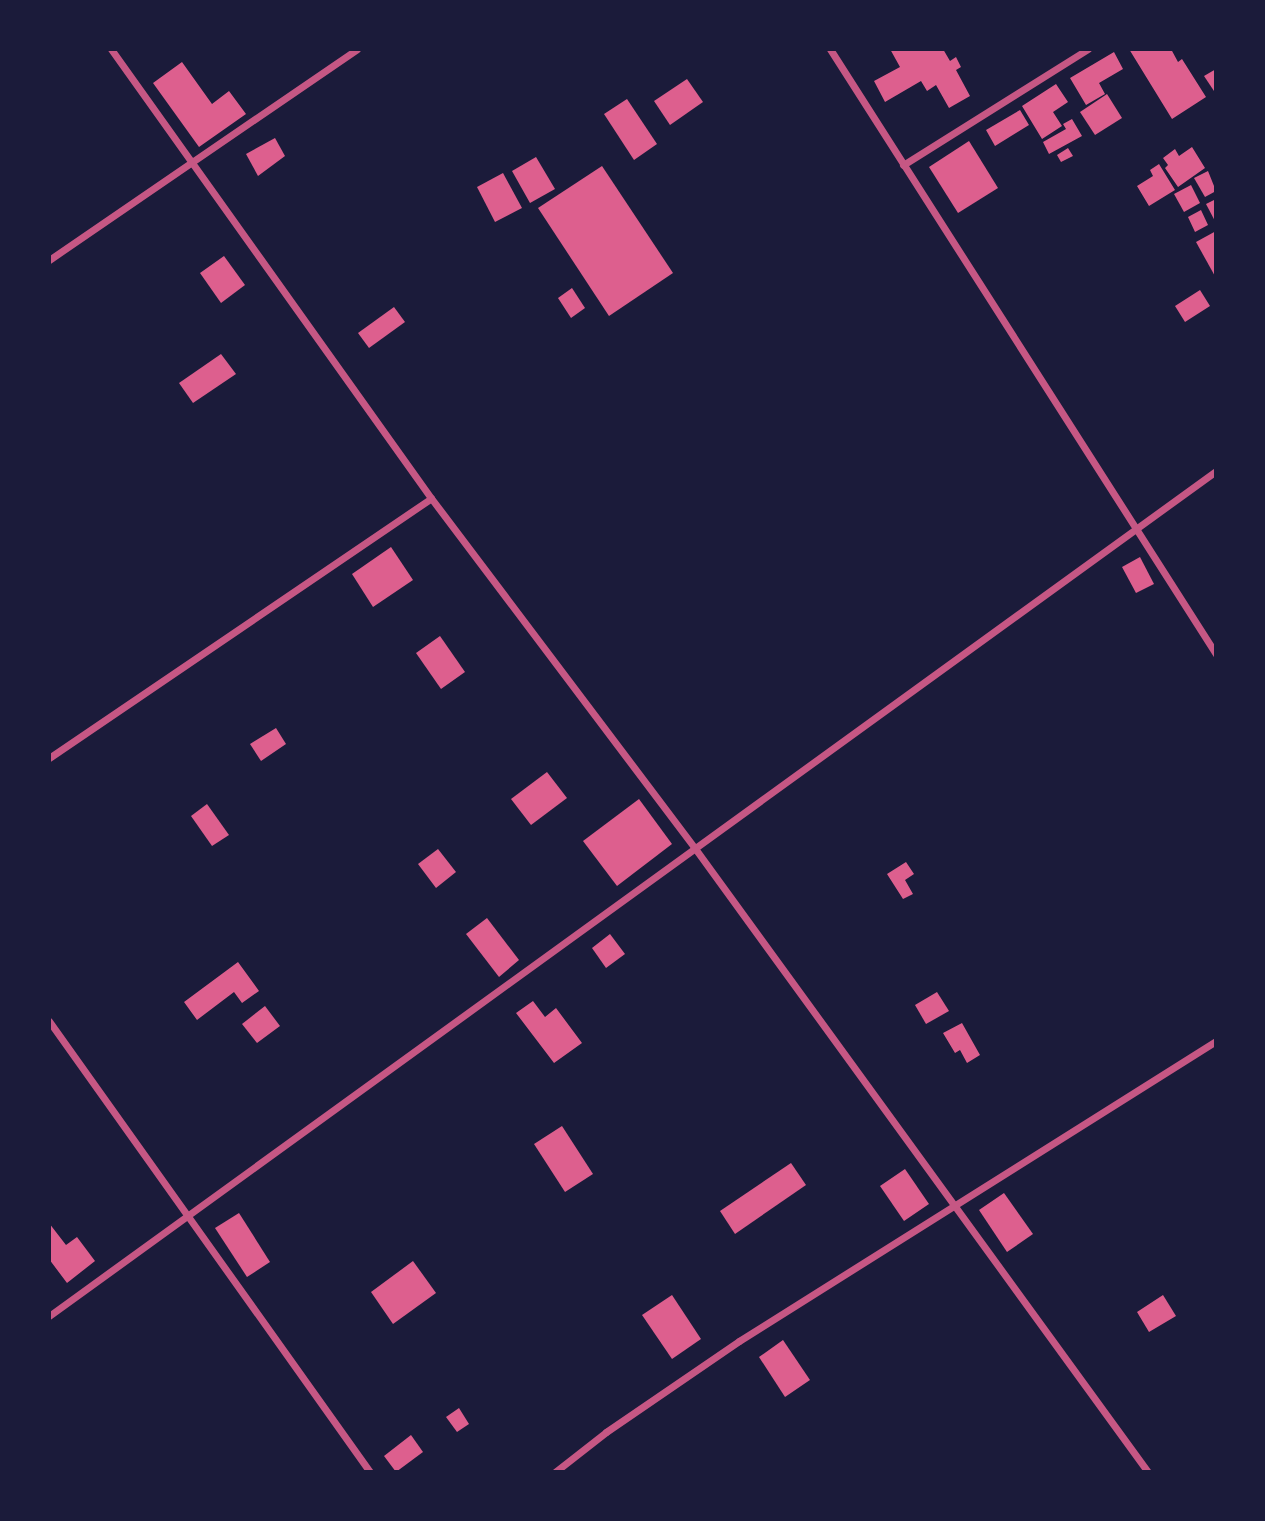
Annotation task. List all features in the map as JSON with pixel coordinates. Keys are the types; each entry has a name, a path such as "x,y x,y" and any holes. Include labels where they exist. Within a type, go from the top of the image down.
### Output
{"street":[{"path":"111,49 430,498 694,847 1148,1472"},
{"path":"49,260 357,49"},
{"path":"830,49 1216,654"},
{"path":"902,165 1088,49"},
{"path":"49,1316 1216,471"},
{"path":"49,758 430,498"},
{"path":"49,1021 370,1472"},
{"path":"555,1472 606,1432 739,1340 1216,1041"}],"building":[{"path":"890,49 943,49 950,61 956,57 961,67 956,70 970,96 949,108 936,85 927,91 921,81 885,102 874,81 900,67"},
{"path":"1129,49 1171,49 1178,62 1182,59 1206,97 1172,119"},
{"path":"1114,52 1123,69 1099,83 1105,94 1086,105 1070,78"},
{"path":"182,62 212,104 229,91 246,114 199,147 153,83"},
{"path":"1216,69 1216,94 1204,76"},
{"path":"687,79 703,102 670,125 654,101"},
{"path":"1056,84 1068,102 1053,112 1062,126 1042,139 1022,106"},
{"path":"1107,94 1122,118 1095,135 1080,112"},
{"path":"627,99 657,144 634,160 604,114"},
{"path":"1020,110 1029,125 995,146 986,130"},
{"path":"1072,119 1082,136 1049,154 1043,142 1066,129 1063,124"},
{"path":"275,138 285,156 258,176 246,154"},
{"path":"969,141 998,188 958,213 929,167"},
{"path":"1192,147 1205,168 1178,187 1165,168 1168,165 1163,158 1175,149 1179,156"},
{"path":"1068,148 1073,156 1061,162 1057,155"},
{"path":"536,157 555,189 530,203 512,171"},
{"path":"1159,164 1175,190 1149,206 1137,186 1153,176 1150,170"},
{"path":"602,166 673,273 609,316 538,208"},
{"path":"1208,171 1216,191 1205,197 1194,178"},
{"path":"503,173 522,208 495,222 477,187"},
{"path":"1191,185 1200,203 1184,212 1174,194"},
{"path":"1216,199 1216,223 1206,204"},
{"path":"1201,210 1208,225 1195,232 1188,217"},
{"path":"1216,231 1216,278 1196,242"},
{"path":"224,256 245,285 221,303 200,273"},
{"path":"572,288 585,308 571,318 558,298"},
{"path":"1200,290 1210,306 1185,322 1175,306"},
{"path":"394,307 405,322 369,348 358,333"},
{"path":"221,354 236,374 193,403 179,383"},
{"path":"391,547 413,580 373,607 352,574"},
{"path":"1140,557 1154,584 1136,593 1122,567"},
{"path":"440,636 465,672 441,689 416,653"},
{"path":"276,728 286,744 261,761 250,744"},
{"path":"547,772 567,798 531,825 511,799"},
{"path":"639,799 672,844 617,886 583,841"},
{"path":"207,804 229,835 212,846 191,816"},
{"path":"438,849 456,872 436,888 418,864"},
{"path":"906,862 914,874 905,880 913,894 903,899 887,874"},
{"path":"487,918 519,960 499,977 466,934"},
{"path":"610,934 625,954 606,968 592,948"},
{"path":"238,962 259,991 242,1003 234,992 197,1020 184,1002"},
{"path":"937,992 949,1011 926,1024 915,1005"},
{"path":"533,1001 545,1017 556,1008 582,1043 554,1063 516,1013"},
{"path":"265,1006 280,1026 257,1043 242,1024"},
{"path":"962,1023 980,1055 967,1063 960,1050 955,1053 943,1033"},
{"path":"562,1126 593,1174 565,1192 534,1144"},
{"path":"791,1163 806,1185 735,1234 720,1211"},
{"path":"905,1169 929,1204 904,1221 880,1186"},
{"path":"1004,1193 1033,1234 1007,1252 979,1210"},
{"path":"239,1213 270,1262 247,1277 215,1228"},
{"path":"49,1223 66,1245 77,1237 95,1261 67,1283 49,1259"},
{"path":"413,1261 436,1293 393,1324 371,1292"},
{"path":"672,1295 701,1339 672,1359 642,1315"},
{"path":"1163,1295 1176,1316 1149,1332 1137,1312"},
{"path":"783,1340 810,1380 785,1397 759,1357"},
{"path":"459,1408 469,1424 457,1432 446,1417"},
{"path":"411,1435 423,1452 396,1472 384,1456"}]}
